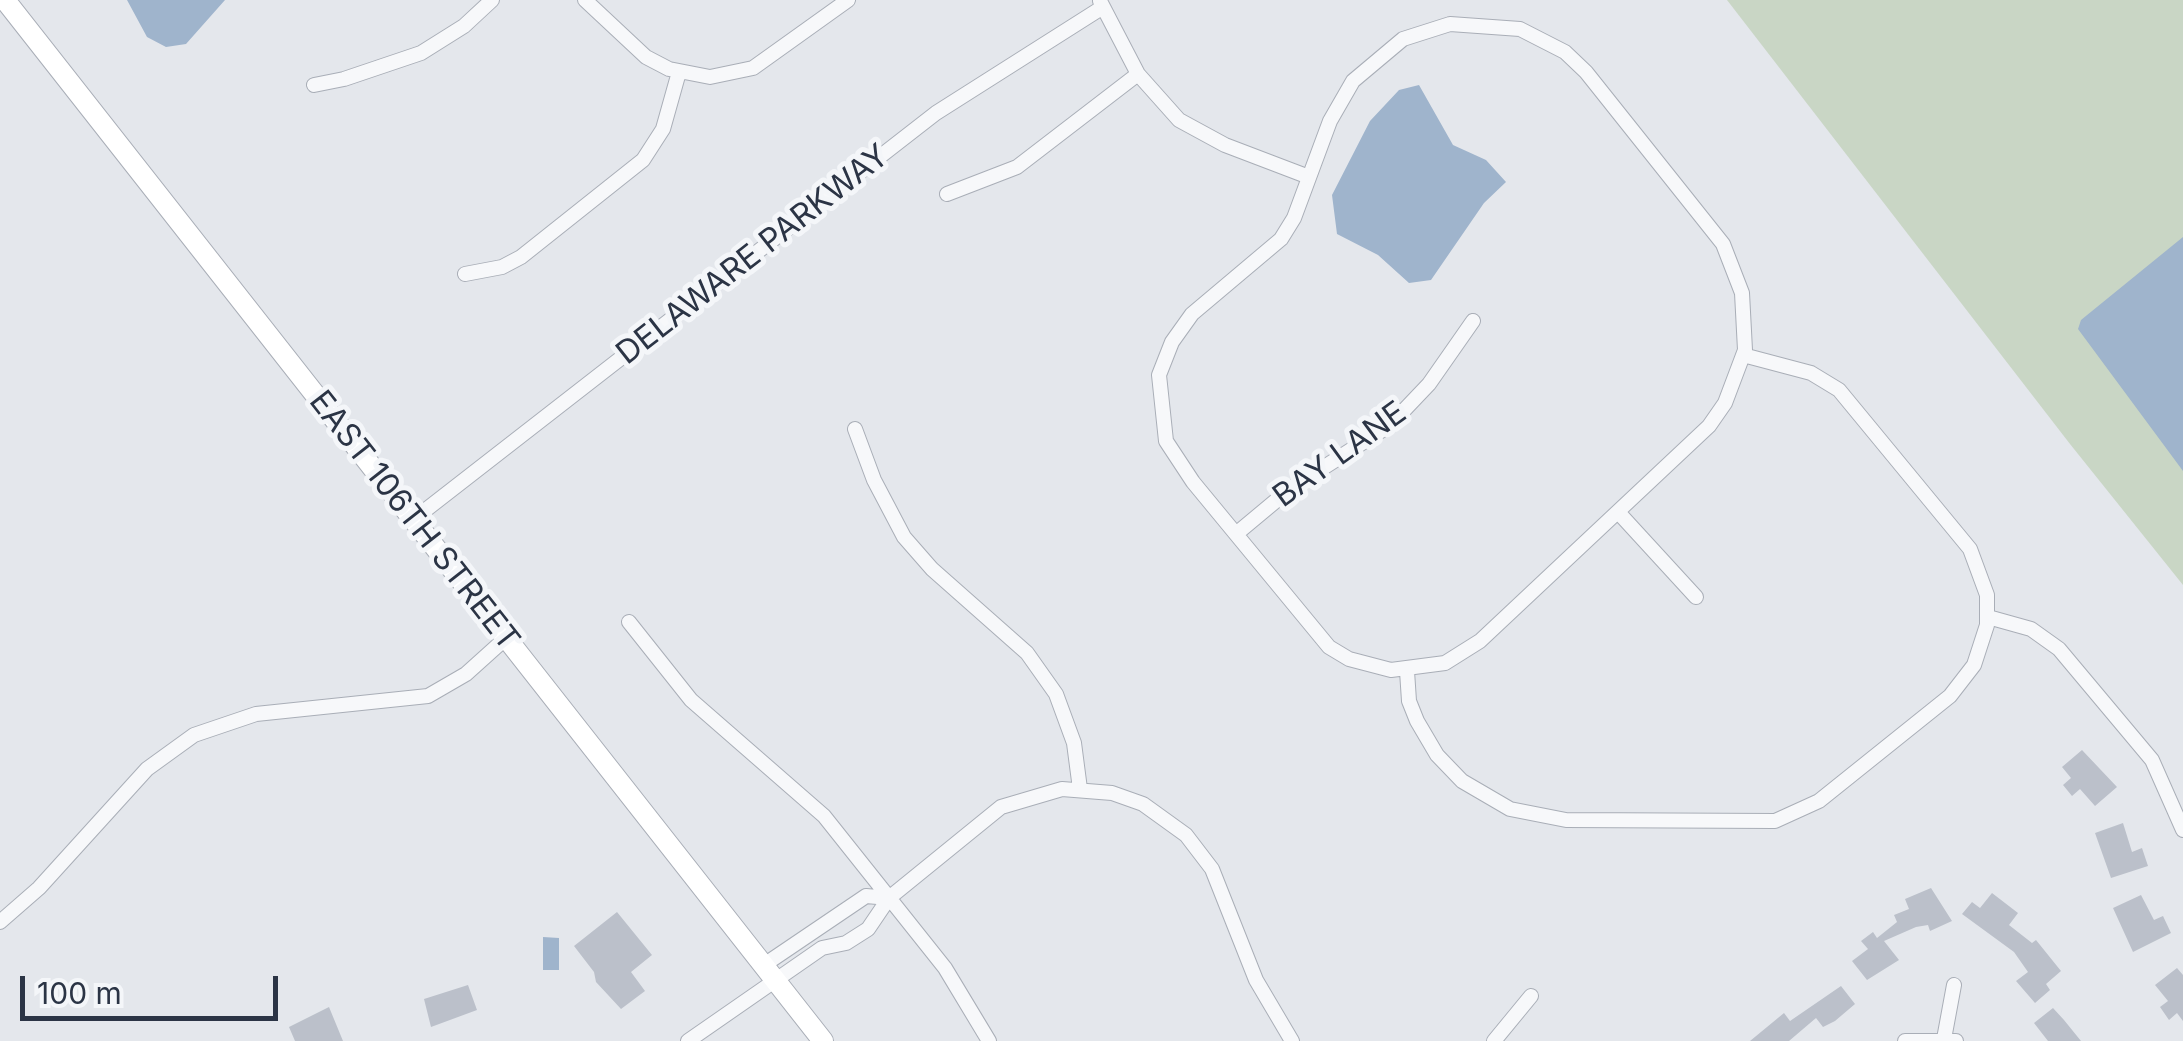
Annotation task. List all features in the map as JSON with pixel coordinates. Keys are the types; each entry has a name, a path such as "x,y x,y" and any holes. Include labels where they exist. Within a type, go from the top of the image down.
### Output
{"main road":[{"name":"EAST 106TH STREET","path":"5,0 823,1041"}],"street":[{"path":"314,84 344,80 420,53 464,26 492,0"},
{"path":"585,0 646,56 679,72 710,76 753,68 848,0"},
{"name":"DELAWARE PARKWAY","path":"414,519 923,122 1101,4"},
{"path":"1101,4 1138,74 1179,120 1224,144 1309,176"},
{"path":"1450,24 1520,29 1565,52 1586,72 1710,224 1742,293 1746,320 1743,355 1725,403 1708,426 1618,512 1463,654 1445,663 1407,671 1370,667 1329,646 1176,460 1166,441 1159,375 1172,342 1192,314 1281,239 1294,218 1340,100 1383,51 1404,38 1450,24"},
{"path":"466,274 521,257 644,160 663,129 679,72"},
{"path":"947,194 1017,166 1138,74"},
{"name":"BAY LANE","path":"1236,534 1290,489 1390,425 1429,384 1473,320"},
{"path":"1407,671 1409,701 1436,755 1462,782 1510,809 1566,820 1775,821 1808,810 1950,696 1974,665 1988,617 1981,570 1970,549 1853,404 1811,373 1743,355"},
{"path":"855,429 874,480 904,536 932,569 1027,653 1056,694 1074,744 1080,789"},
{"path":"1618,512 1696,597"},
{"path":"1988,617 2031,630 2059,648 2152,760 2182,827"},
{"path":"629,622 691,700 803,794 945,968 989,1041"},
{"path":"0,922 39,888 147,769 194,735 268,712 428,696 466,674 506,638"},
{"path":"770,972 822,948 846,943 868,930 890,898 1001,808 1038,794 1080,789 1112,793 1143,804 1169,820 1199,850 1216,878 1256,980 1292,1041"},
{"path":"688,1041 866,896 890,898"},
{"path":"1904,1041 1950,1040 1954,985"},
{"path":"1494,1041 1530,996"}],"green space":[{"path":"1727,0 2183,0 2183,585 2070,444"}],"water":[{"path":"127,0 225,0 186,44 166,47 147,37"},
{"path":"1419,85 1453,145 1486,160 1506,182 1484,203 1431,280 1409,283 1378,255 1337,234 1332,195 1370,121 1399,90"},
{"path":"2183,237 2183,471 2078,329 2081,320"},
{"path":"543,937 559,938 559,970 543,970"}],"building":[{"path":"2082,750 2117,787 2095,806 2080,789 2072,796 2063,785 2071,778 2062,767"},
{"path":"2123,823 2132,852 2142,848 2148,866 2111,878 2095,833"},
{"path":"1931,888 1952,921 1930,931 1928,925 1916,927 1884,941 1899,960 1867,980 1852,961 1868,949 1861,941 1873,932 1877,938 1897,922 1894,915 1909,909 1905,899"},
{"path":"1992,893 2018,913 2009,925 2032,943 2036,940 2061,971 2046,984 2050,990 2035,1003 2016,981 2028,972 2014,952 1962,914 1972,902 1980,908"},
{"path":"2141,895 2154,920 2163,916 2171,933 2133,952 2113,908"},
{"path":"617,912 652,955 631,972 645,991 621,1009 596,982 594,972 574,946"},
{"path":"2177,968 2183,975 2183,1021 2177,1013 2169,1020 2160,1007 2168,1001 2155,985"},
{"path":"468,985 477,1010 431,1027 424,999"},
{"path":"1841,986 1855,1004 1835,1021 1823,1027 1816,1018 1789,1041 1750,1041 1784,1013 1790,1021"},
{"path":"329,1007 343,1041 295,1041 289,1027"},
{"path":"2053,1008 2081,1041 2048,1041 2034,1023"}]}
